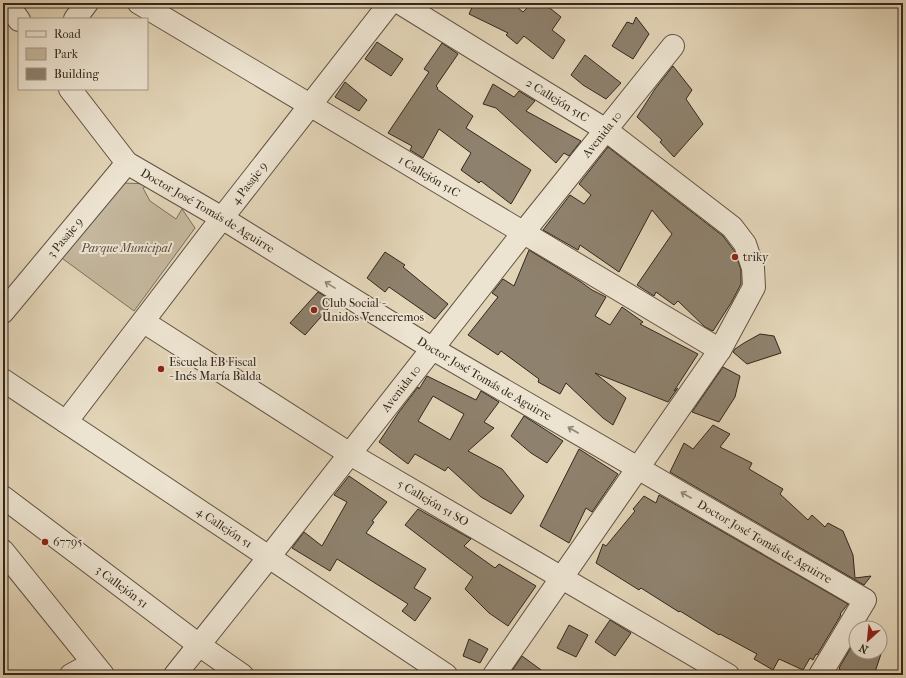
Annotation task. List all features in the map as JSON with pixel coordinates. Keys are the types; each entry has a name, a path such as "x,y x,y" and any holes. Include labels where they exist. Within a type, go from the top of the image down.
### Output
{"street":[{"path":"7,3 18,19"},
{"path":"76,18 87,3"},
{"name":"1 Callejón 51C","path":"139,3 720,350"},
{"name":"4 Pasaje 9","path":"66,422 144,322 222,218 390,3"},
{"name":"2 Callejón 51C","path":"400,3 606,130 732,227 745,244 753,268 754,287 720,350"},
{"name":"Avenida 10","path":"175,675 434,349 523,233 673,46"},
{"name":"Doctor José Tomás de Aguirre","path":"71,90 127,163 222,218 434,349 865,600 820,675"},
{"name":"3 Pasaje 9","path":"3,312 127,163"},
{"name":"5 Callejón 51 SO","path":"144,322 350,454 728,675"},
{"path":"494,675 720,350"},
{"name":"4 Callejón 51","path":"3,380 446,675"},
{"name":"3 Callejón 51","path":"3,497 199,645 242,675"},
{"path":"3,550 98,669 71,675"}],"green space":[{"name":"Parque Municipal","path":"123,183 150,184 143,188 150,201 176,219 182,209 195,228 134,311 59,256"}],"building":[{"path":"474,3 512,3 523,12 532,3 546,5 561,17 552,30 565,40 553,59 524,36 517,44 506,35 508,33 469,14"},
{"path":"636,17 649,34 633,59 612,46 627,22 633,24"},
{"path":"377,42 403,59 391,76 365,59"},
{"path":"442,43 458,54 436,86 438,88 437,89 473,116 466,128 531,170 511,204 481,181 479,183 461,170 471,153 439,129 423,158 410,150 412,146 388,133 429,72 424,69"},
{"path":"585,55 621,83 606,99 583,85 571,75"},
{"path":"673,66 692,90 686,99 703,124 674,157 660,142 662,140 637,117 655,89"},
{"path":"345,82 367,100 359,111 335,97"},
{"path":"493,84 514,97 519,91 535,101 526,111 581,141 569,156 564,153 556,163 496,108 483,104"},
{"path":"608,147 723,236 735,252 741,270 741,284 713,331 705,327 678,301 674,305 656,292 654,296 637,285 672,234 652,210 619,272 580,245 578,250 543,230 570,195 584,204 591,195 579,184"},
{"path":"529,250 592,290 606,297 595,316 610,325 622,307 643,322 640,324 698,354 668,402 595,373 626,398 613,425 603,418 566,383 560,394 538,382 539,379 501,351 498,355 468,335 498,297 492,293 503,279 514,286"},
{"path":"385,252 405,265 403,267 448,304 435,319 389,287 385,292 367,278"},
{"name":"Club Social - Unidos Venceremos","path":"318,292 334,302 305,335 290,323"},
{"path":"760,334 774,336 781,353 747,364 733,352 744,343"},
{"path":"723,367 740,376 735,397 719,422 692,412"},
{"path":"427,376 476,400 481,391 499,402 484,422 494,428 468,451 502,469 524,496 511,514 481,497 448,467 445,471 415,454 408,464 379,442 418,387 419,389","holes":["433,396 464,414 450,440 418,421"]},
{"path":"524,416 563,441 547,463 531,453 511,436"},
{"path":"713,425 730,434 720,447 752,463 749,469 783,489 780,494 808,520 812,515 825,527 828,523 843,531 853,555 855,578 871,576 864,585 670,472 684,443 693,449"},
{"path":"579,449 618,474 592,512 586,508 569,543 540,526"},
{"path":"349,476 387,502 372,521 374,522 366,533 426,569 414,588 431,598 415,621 402,611 408,604 337,559 330,571 292,548 304,532 322,546 347,502 334,495"},
{"path":"659,495 848,604 840,614 841,615 817,655 816,654 813,660 810,658 803,670 779,659 773,670 754,659 757,654 720,634 719,635 641,588 639,590 596,563 603,544 606,546 635,511 633,509 644,496 656,503"},
{"path":"418,509 471,539 464,546 495,568 499,564 536,586 508,626 489,613 465,589 473,577 405,525"},
{"path":"610,620 631,633 615,656 595,642"},
{"path":"569,625 588,635 576,657 557,648"},
{"path":"469,639 488,649 480,663 463,656"},
{"path":"848,653 848,660 879,660 874,675 837,675 840,669 839,668"},
{"path":"522,656 548,675 509,675"}],"place":[{"name":"triky","path":"735,257"},
{"name":"Club Social - Unidos Venceremos","path":"314,310"},
{"name":"Escuela EB Fiscal - Inés María Balda","path":"161,369"},
{"name":"67795","path":"45,542"}]}
